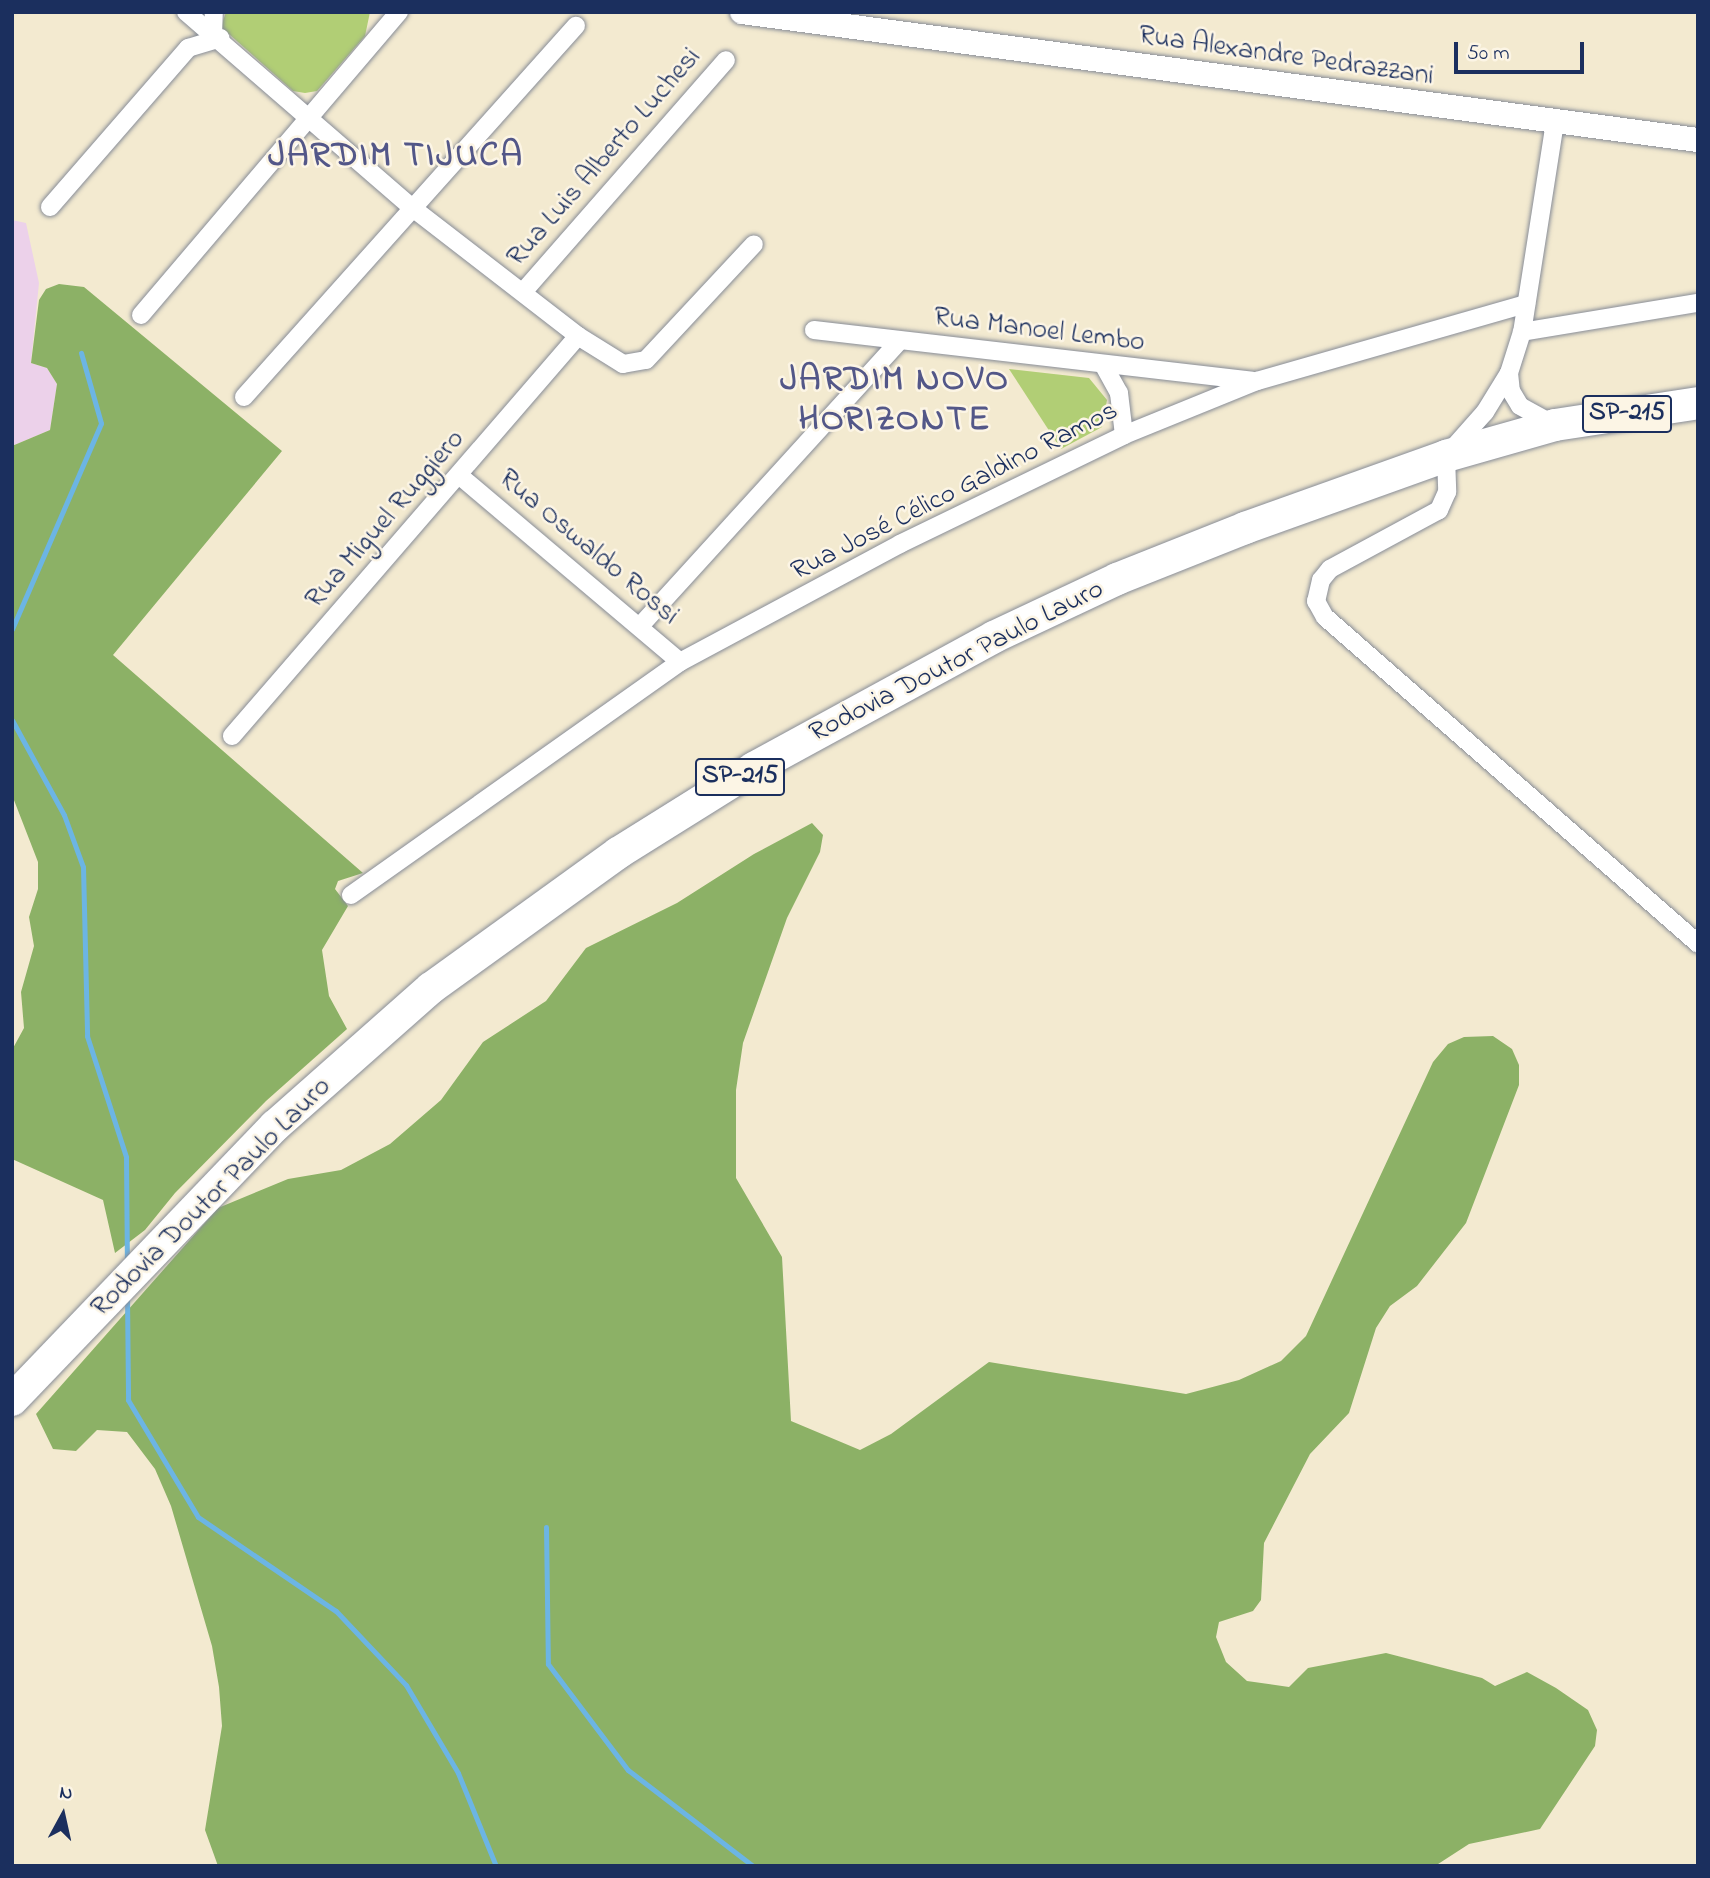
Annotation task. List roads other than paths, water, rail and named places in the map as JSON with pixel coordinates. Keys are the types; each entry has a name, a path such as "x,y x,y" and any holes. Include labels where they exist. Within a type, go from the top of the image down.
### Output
{"highway":[{"name":"Rodovia Doutor Paulo Lauro","path":"12,1400 110,1301 275,1126 431,988 618,853 743,775 994,637 1117,579 1245,528 1446,456 1555,425 1698,403"}],"street":[{"path":"186,12 410,206 578,337 623,364 646,360 754,244"},
{"path":"214,12 216,36"},
{"path":"141,315 307,116 399,12"},
{"name":"Rua Alexandre Pedrazzani","path":"742,12 1698,140"},
{"path":"244,397 410,206 576,26"},
{"path":"50,207 188,48 216,36"},
{"name":"Rua Luis Alberto Luchesi","path":"523,292 726,60"},
{"path":"1555,122 1522,332 1509,373 1485,412 1446,456 1447,492 1439,510 1330,569 1316,592 1319,609 1698,944"},
{"path":"1522,332 1698,303"},
{"name":"Rua José Célico Galdino Ramos","path":"351,895 680,662 900,544 1124,435 1257,381 1526,304"},
{"name":"Rua Manoel Lembo","path":"814,330 1104,366 1257,381"},
{"name":"Rua Miguel Ruggiero","path":"232,737 578,337"},
{"path":"641,625 899,341"},
{"path":"1104,366 1119,393 1124,435"},
{"path":"1509,373 1511,391 1520,406 1555,425"},
{"name":"Rua Oswaldo Rossi","path":"460,476 641,625 680,662"}],"waterway":[{"path":"12,629 101,423 81,353"},
{"path":"12,720 64,815 83,867 87,1036 126,1157 127,1265"},
{"path":"127,1296 128,1400 198,1517 336,1611 406,1685 458,1773 496,1866"},
{"path":"546,1527 548,1664 628,1770 753,1866"}],"district":[{"name":"JARDIM TIJUCA","path":"396,157"},
{"name":"JARDIM NOVO HORIZONTE","path":"895,401"}]}
